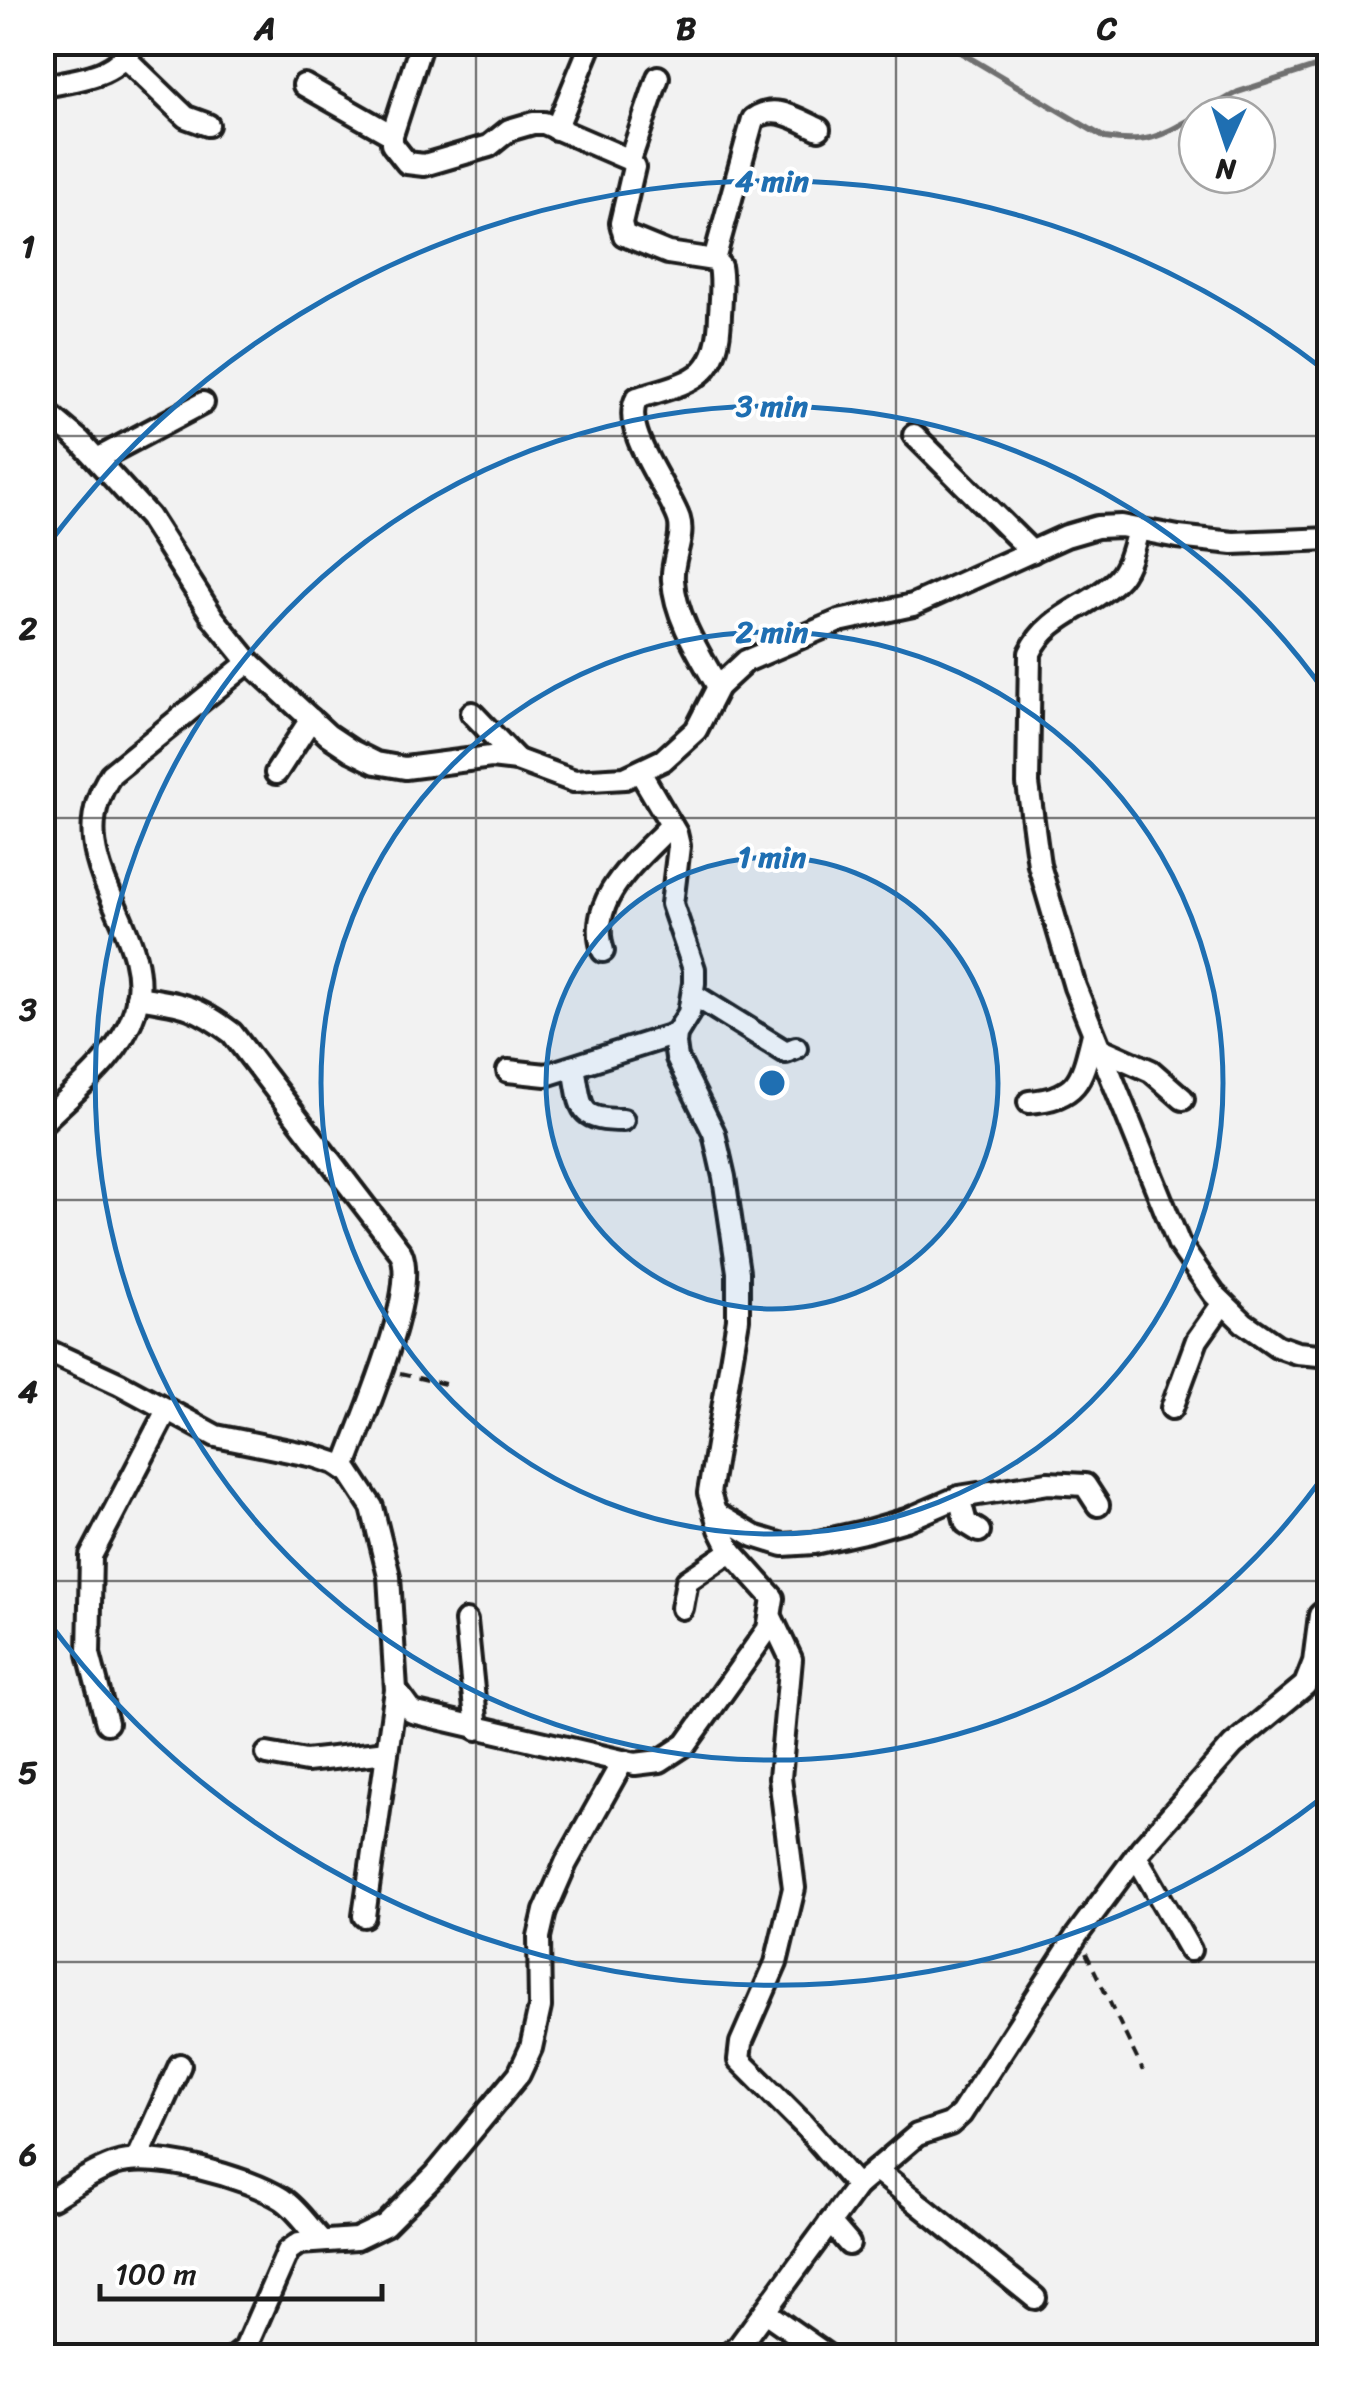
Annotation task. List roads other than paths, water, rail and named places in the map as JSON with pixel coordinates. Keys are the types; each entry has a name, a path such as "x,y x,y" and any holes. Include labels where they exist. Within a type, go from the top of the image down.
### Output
{"street":[{"path":"422,42 392,136 398,155 415,166 489,146 522,124 544,124 630,160"},
{"path":"556,129 592,42"},
{"path":"43,86 93,78 112,70 131,51 186,117 208,124"},
{"path":"658,76 630,160 634,174 620,223 624,235 668,253 714,260"},
{"path":"304,84 392,136"},
{"path":"718,686 675,597 672,576 680,522 648,464 633,414 637,398 686,384 713,360 720,330 722,274 714,260 753,119 766,111 780,112 819,129"},
{"path":"97,459 203,402"},
{"path":"42,409 97,459 160,531 214,619 249,662 352,751 376,763 406,768 491,757 517,760 574,781 626,778 663,760 696,730 718,686 746,662 840,621 912,605 1096,527 1233,542 1330,539"},
{"path":"914,435 1032,552"},
{"path":"1138,530 1126,566 1115,582 1045,630 1035,641 1027,664 1028,784 1044,882 1075,987 1179,1244 1223,1303 1277,1346 1297,1353 1330,1356"},
{"path":"42,1123 118,1045 135,1010 134,954 107,890 92,833 93,810 100,792 110,774 249,662"},
{"path":"472,713 517,760"},
{"path":"276,772 311,719"},
{"path":"640,772 679,846 672,904 694,969 694,994 689,1014 676,1034 678,1058 714,1133 738,1272 738,1319 709,1494 731,1551 773,1598 772,1619 791,1659 780,1778 794,1876 792,1907 774,1968 741,2043 739,2060 804,2124 857,2186"},
{"path":"603,951 597,921 604,906 618,881 671,825"},
{"path":"694,994 775,1048 786,1052 796,1048"},
{"path":"137,997 183,1004 204,1012 232,1033 397,1243 405,1262 398,1321 344,1469"},
{"path":"508,1070 546,1075 676,1034"},
{"path":"1096,1041 1150,1071 1183,1099"},
{"path":"1029,1102 1066,1094 1076,1085 1096,1041"},
{"path":"574,1067 582,1106 588,1115 596,1120 623,1120"},
{"path":"1172,1408 1197,1340 1223,1303"},
{"path":"42,1348 216,1436 314,1456 344,1469 362,1488 372,1507 388,1576 396,1690 364,1916"},
{"path":"108,1723 89,1654 92,1556 168,1410"},
{"path":"715,1513 770,1544 783,1546 868,1532 959,1497 1076,1482 1085,1485 1098,1505"},
{"path":"959,1497 966,1523 980,1532"},
{"path":"682,1608 687,1582 731,1551"},
{"path":"737,2353 857,2186 917,2135 950,2124 961,2114 1077,1935 1136,1856 1233,1746 1305,1685 1314,1662 1320,1615 1330,1607"},
{"path":"396,1690 412,1712 648,1765 686,1744 772,1619"},
{"path":"466,1621 478,1729"},
{"path":"267,1754 306,1761 387,1752"},
{"path":"236,2356 245,2349 288,2252 299,2243 356,2238 385,2225 436,2174 520,2074 531,2048 540,2007 539,1937 545,1911 566,1863 623,1761"},
{"path":"1136,1856 1190,1950"},
{"path":"774,1968 792,1984"},
{"path":"137,2160 180,2066"},
{"path":"52,2198 116,2164 137,2160 206,2170 278,2196 292,2206 320,2240"},
{"path":"878,2171 1035,2298"},
{"path":"830,2222 849,2244"},
{"path":"764,2312 828,2356"}],"waterway":[{"path":"943,42 1105,138 1153,137 1177,127"},
{"path":"1233,95 1330,62"}]}
